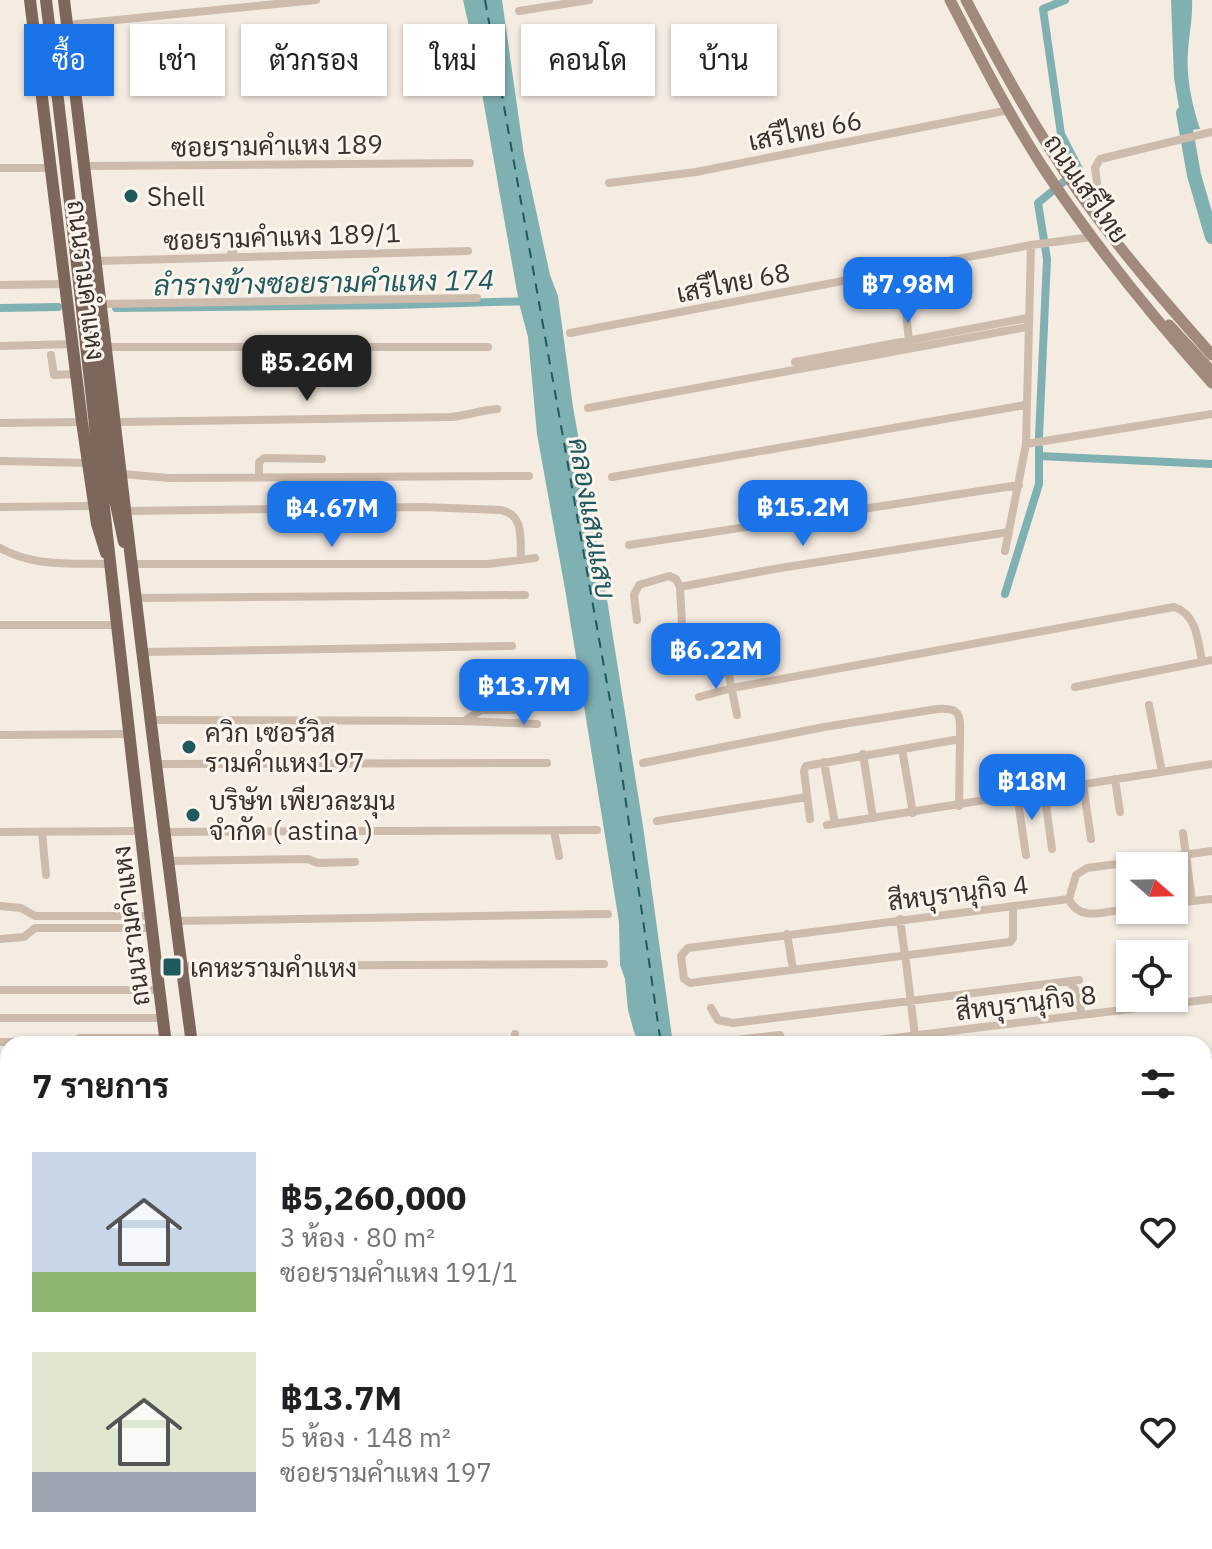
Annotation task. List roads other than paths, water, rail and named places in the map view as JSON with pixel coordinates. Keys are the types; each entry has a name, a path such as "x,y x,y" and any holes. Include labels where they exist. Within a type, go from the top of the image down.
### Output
{"main road":[{"name":"ถนนรามคำแหง","path":"30,0 82,422 94,506 109,564"},
{"name":"ถนนรามคำแหง","path":"46,0 114,500 131,564"},
{"name":"ถนนรามคำแหง","path":"53,0 115,625 165,1036"},
{"name":"ถนนรามคำแหง","path":"64,0 67,24"},
{"name":"ถนนเสรีไทย","path":"950,0 1009,110 1052,180 1092,237 1212,383"},
{"name":"ถนนเสรีไทย","path":"966,0 1005,73 1065,172 1123,251 1212,355"},
{"name":"ถนนรามคำแหง","path":"76,96 191,1036"},
{"path":"1145,304 1182,337 1212,372"}],"street":[{"path":"77,24 316,0"},
{"path":"519,11 589,0"},
{"name":"เสรีไทย 66","path":"609,183 696,172 1009,110"},
{"path":"1079,192 1097,183 1095,168 1100,159 1209,133"},
{"name":"ซอยรามคำแหง 189","path":"85,166 470,163"},
{"path":"0,168 50,168"},
{"path":"229,257 239,242 257,235"},
{"name":"เสรีไทย 68","path":"570,333 1032,244 1092,237"},
{"path":"1005,551 1026,444 1027,322 1032,244"},
{"name":"ซอยรามคำแหง 189/1","path":"97,261 468,251"},
{"path":"0,285 64,284"},
{"path":"102,304 477,298"},
{"path":"906,312 909,341"},
{"path":"795,362 1027,322"},
{"path":"588,408 1027,322"},
{"path":"0,346 73,344"},
{"path":"107,347 488,347"},
{"path":"51,355 54,375 77,374"},
{"path":"612,477 1025,405"},
{"path":"116,422 450,417 476,410 497,409"},
{"path":"1026,444 1212,414"},
{"path":"0,423 82,422"},
{"path":"259,477 259,462 264,458 322,459"},
{"path":"0,461 89,463"},
{"path":"122,474 169,478 529,476"},
{"path":"629,545 1019,485"},
{"path":"0,507 94,506"},
{"path":"127,511 423,507 501,510 512,513 518,520 521,560"},
{"path":"680,587 1009,532"},
{"path":"0,548 20,559 32,561 109,564"},
{"path":"131,564 488,564 535,558"},
{"path":"637,620 634,595 639,585 669,576 676,579 680,587 683,642"},
{"path":"135,598 525,595"},
{"path":"699,697 732,688 1174,607 1188,615 1194,626 1202,662"},
{"path":"0,625 115,625"},
{"path":"142,652 512,646"},
{"path":"1075,687 1212,660"},
{"path":"726,661 737,715"},
{"path":"464,721 481,710 528,710 537,702 545,687"},
{"path":"1149,705 1162,772"},
{"path":"643,763 810,729 949,708 960,718 959,806"},
{"path":"152,720 537,724"},
{"path":"0,735 129,734"},
{"path":"810,819 804,768 863,754 960,739"},
{"path":"902,749 913,813"},
{"path":"863,754 873,818"},
{"path":"824,762 831,825 1212,764"},
{"path":"156,764 547,763"},
{"path":"1115,779 1120,812"},
{"path":"1083,784 1091,839"},
{"path":"1044,791 1052,849"},
{"path":"1017,795 1026,855"},
{"path":"657,821 807,797"},
{"path":"165,832 597,830"},
{"path":"0,832 141,831"},
{"path":"554,831 559,856"},
{"path":"42,832 46,875"},
{"path":"1183,833 1186,852"},
{"path":"1188,854 1212,851"},
{"path":"168,861 308,859 318,863 355,862"},
{"path":"1116,864 1079,870 1069,899 1073,908 1081,913 1116,909"},
{"path":"1188,870 1192,901"},
{"name":"สีหบุรานุกิจ 4","path":"793,969 690,983 684,979 681,956 688,948 1069,899"},
{"path":"1188,901 1212,899"},
{"path":"0,906 15,906 35,916 152,922"},
{"path":"787,934 793,969 905,959 1010,942 1013,938 1013,906"},
{"path":"175,921 608,914"},
{"path":"35,916 35,928"},
{"path":"91,917 91,929"},
{"path":"900,919 915,1036"},
{"path":"0,939 24,937 35,928 91,929 152,922"},
{"path":"181,966 604,964"},
{"path":"711,1008 718,1020 733,1023 1075,981 1082,1015"},
{"path":"0,990 160,990"},
{"name":"สีหบุรานุกิจ 8","path":"915,1036 1212,999"},
{"path":"0,1018 163,1018"}],"water":[{"path":"463,0 502,0 524,155 550,275 558,296 573,407 643,826 672,1036 636,1036 628,1010 625,979 620,965 619,922 537,434 528,337 519,303 482,96 505,96 505,24 468,24"},
{"path":"1171,0 1192,0 1188,71 1200,129 1183,131 1174,78"}],"waterway":[{"path":"1039,437 1047,259 1038,203 1079,169 1061,134 1043,9 1065,0"},
{"path":"1183,113 1194,175 1212,237"},
{"name":"ลำรางข้างซอยรามคำแหง 174","path":"116,308 529,301"},
{"name":"ลำรางข้างซอยรามคำแหง 174","path":"0,308 58,307"},
{"path":"1005,594 1039,484 1039,448"},
{"path":"1039,456 1212,464"}],"place":[{"name":"Shell","path":"131,196"},
{"name":"ควิก เซอร์วิส รามคำแหง197","path":"189,747"},
{"name":"บริษัท เพียวละมุน จำกัด ( astina )","path":"193,815"},
{"name":"เคหะรามคำแหง","path":"172,967"}],"water label":[{"name":"คลองแสนแสบ","path":"593,518"}]}
